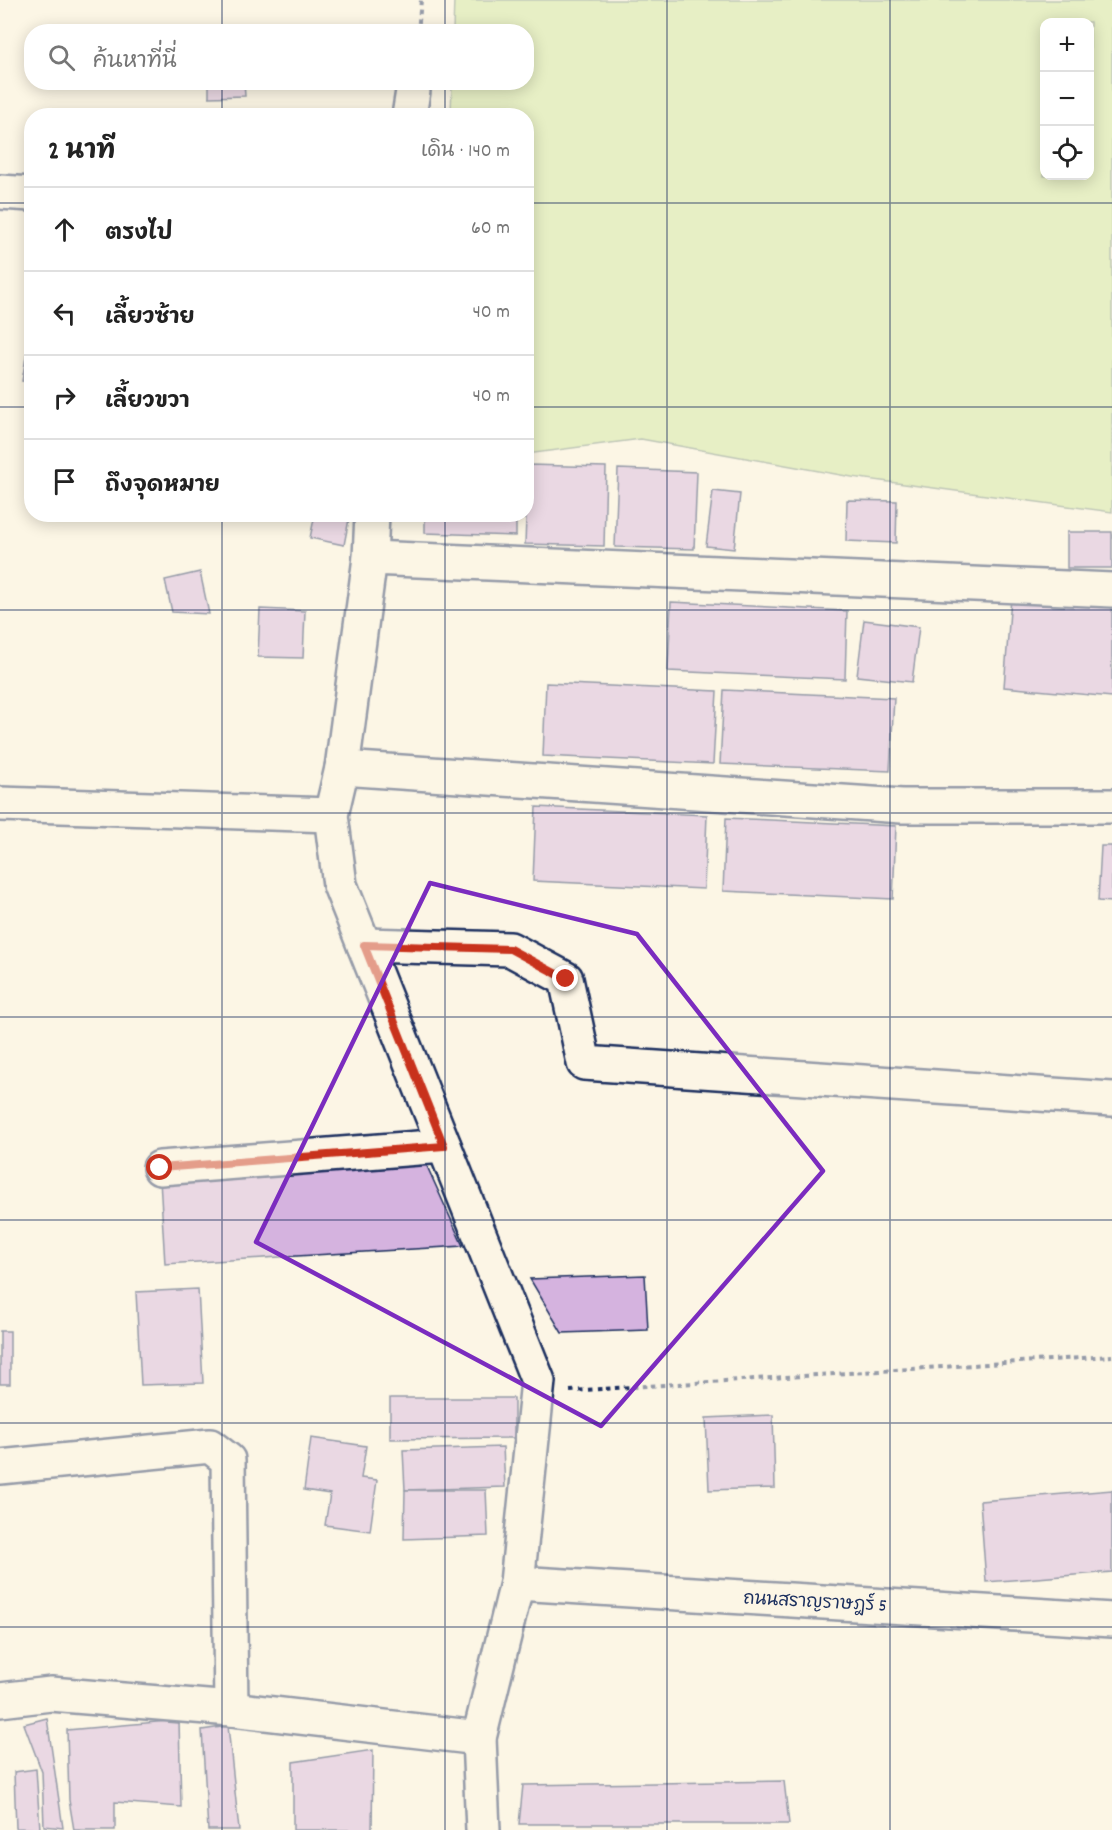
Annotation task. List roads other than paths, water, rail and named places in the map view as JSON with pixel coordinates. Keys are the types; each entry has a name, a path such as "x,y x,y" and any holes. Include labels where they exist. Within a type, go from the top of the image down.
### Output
{"street":[{"path":"0,192 24,194"},
{"path":"372,522 370,558 342,768 331,815 340,885 538,1381 517,1583 479,1738 483,1830"},
{"path":"370,558 1112,590"},
{"path":"342,768 902,806 1112,806"},
{"path":"0,804 331,815"},
{"path":"364,945 510,949 566,979 584,1063 1112,1099"},
{"path":"160,1168 444,1146"},
{"path":"0,1467 210,1446 228,1460 231,1709"},
{"name":"ถนนสราญราษฎร์ 5","path":"517,1583 1112,1620"},
{"path":"0,1700 51,1694 231,1709 479,1738"}]}
